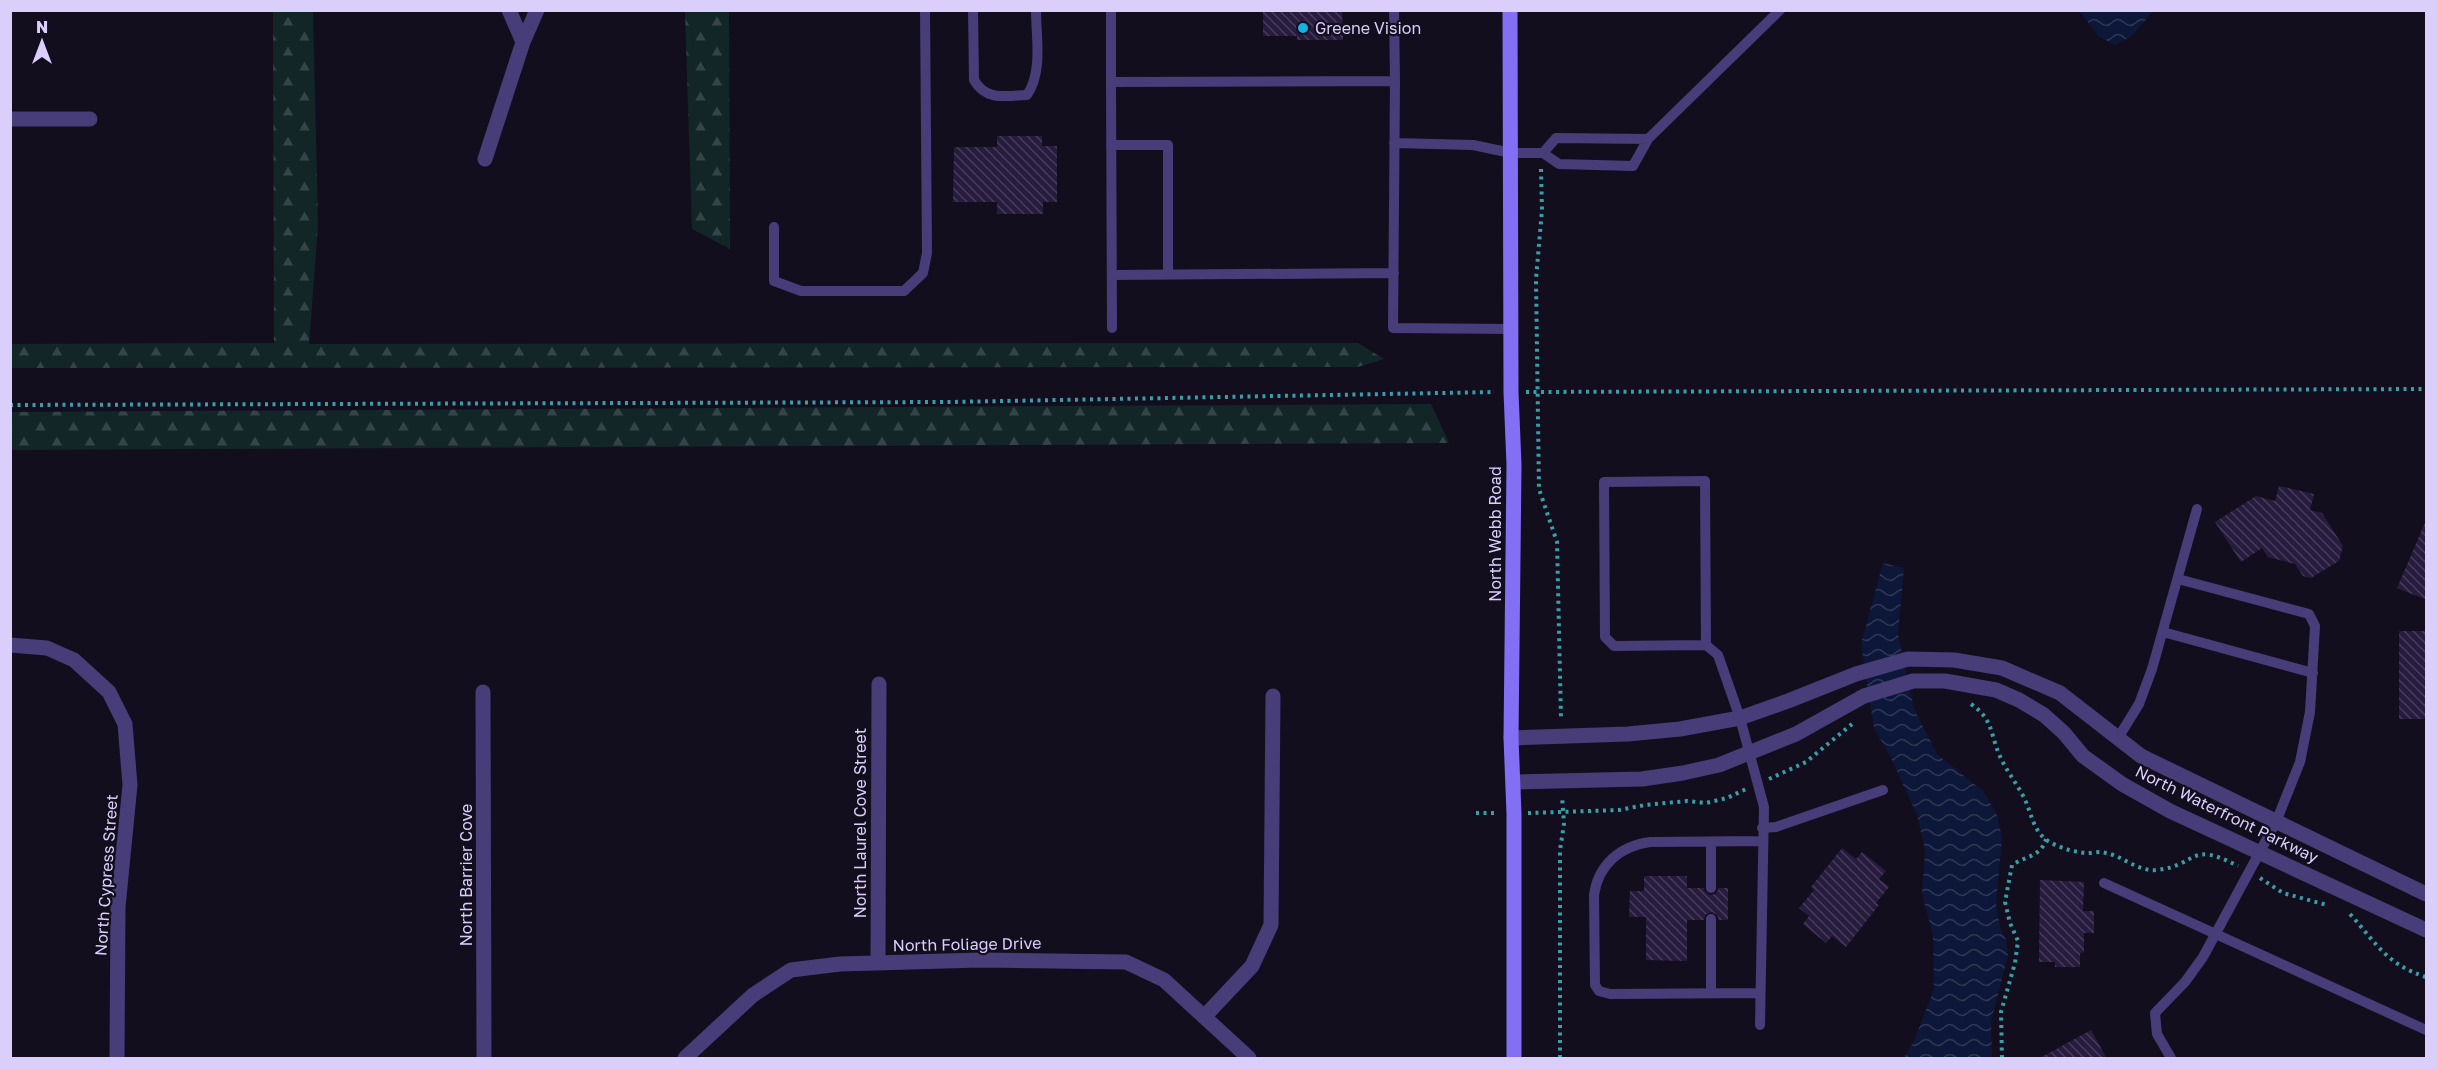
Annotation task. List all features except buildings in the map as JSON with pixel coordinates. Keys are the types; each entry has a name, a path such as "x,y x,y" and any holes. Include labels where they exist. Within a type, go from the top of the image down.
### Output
{"main road":[{"name":"North Webb Road","path":"1510,10 1514,477 1511,738 1514,1059"}],"street":[{"path":"509,10 523,42"},
{"path":"485,159 523,42 537,10"},
{"path":"10,119 90,119"},
{"name":"North Cypress Street","path":"10,645 47,648 74,660 109,692 125,724 130,785 118,907 117,1059"},
{"name":"North Waterfront Parkway","path":"1511,738 1628,734 1680,729 1740,718 1856,674 1908,659 1954,660 2002,668 2060,693 2142,756 2427,894"},
{"name":"North Waterfront Parkway","path":"1513,782 1642,779 1719,765 1796,734 1864,696 1913,681 1944,681 1996,690 2019,700 2044,715 2064,733 2083,756 2122,784 2170,811 2427,930"},
{"name":"North Laurel Cove Street","path":"878,963 879,684"},
{"name":"North Barrier Cove","path":"483,692 484,1059"},
{"path":"1204,1017 1252,966 1271,926 1273,696"},
{"name":"North Foliage Drive","path":"685,1059 753,995 790,970 840,964 980,960 1126,962 1164,980 1249,1059"}],"lane":[{"path":"774,227 774,281 801,291 904,291 923,273 927,253 925,10"},
{"path":"973,10 974,80 979,89 990,96 1027,95 1032,87 1036,76 1036,10"},
{"path":"1111,10 1112,328"},
{"path":"1394,10 1393,328 1512,329"},
{"path":"1394,143 1473,145 1512,153 1540,153 1558,164 1633,166 1648,139 1780,10"},
{"path":"1111,82 1395,81"},
{"path":"1540,153 1556,138 1648,139"},
{"path":"1111,146 1168,146 1168,274"},
{"path":"1112,275 1394,273"},
{"path":"1706,645 1705,482 1604,482 1605,637 1614,646 1706,645 1718,655 1740,718 1764,807 1760,1025"},
{"path":"2118,738 2139,704 2163,632 2197,509"},
{"path":"2171,1059 2157,1034 2155,1013 2185,982 2203,957 2262,852 2276,822 2300,762 2310,712 2315,626 2309,614 2178,579"},
{"path":"2163,632 2313,672"},
{"path":"1762,828 1776,827 1883,790"},
{"path":"1711,842 1711,888"},
{"path":"1760,993 1610,994 1599,991 1596,985 1594,895 1596,881 1606,864 1635,844 1762,842"},
{"path":"2104,883 2427,1030"},
{"path":"1711,920 1711,993"}],"path":[{"path":"1540,153 1542,210 1536,279 1539,489 1557,542 1562,736"},
{"path":"1536,392 2427,389"},
{"path":"10,405 949,402 1479,392"},
{"path":"1965,702 1973,705 1985,716 1993,731 1999,754 2027,803 2032,822 2046,840 2069,850 2106,853 2144,870 2171,867 2206,853 2218,856 2283,893 2329,905"},
{"path":"1560,1059 1560,850 1564,824 1562,781"},
{"path":"2002,1059 2001,1012 2016,963 2018,941 2010,923 2005,902 2008,884 2012,865 2023,857 2035,855 2044,849 2046,840"},
{"path":"2346,910 2387,957 2405,970 2427,977"}],"green space":[{"path":"273,11 313,11 318,224 309,344 1358,343 1384,359 1358,367 11,368 11,344 274,343"},
{"path":"685,11 729,11 730,249 692,229"},
{"path":"1431,404 1449,443 10,450 11,412"}],"water":[{"path":"2079,11 2153,11 2132,36 2114,45 2098,35"},
{"path":"1883,563 1904,568 1898,634 1914,709 1937,754 1984,792 1997,815 2002,838 1996,905 2008,955 1991,1022 1992,1058 1904,1058 1914,1041 1934,989 1933,935 1922,894 1925,850 1917,815 1892,760 1874,728 1861,644"}],"place":[{"name":"Greene Vision","path":"1303,28"}]}
